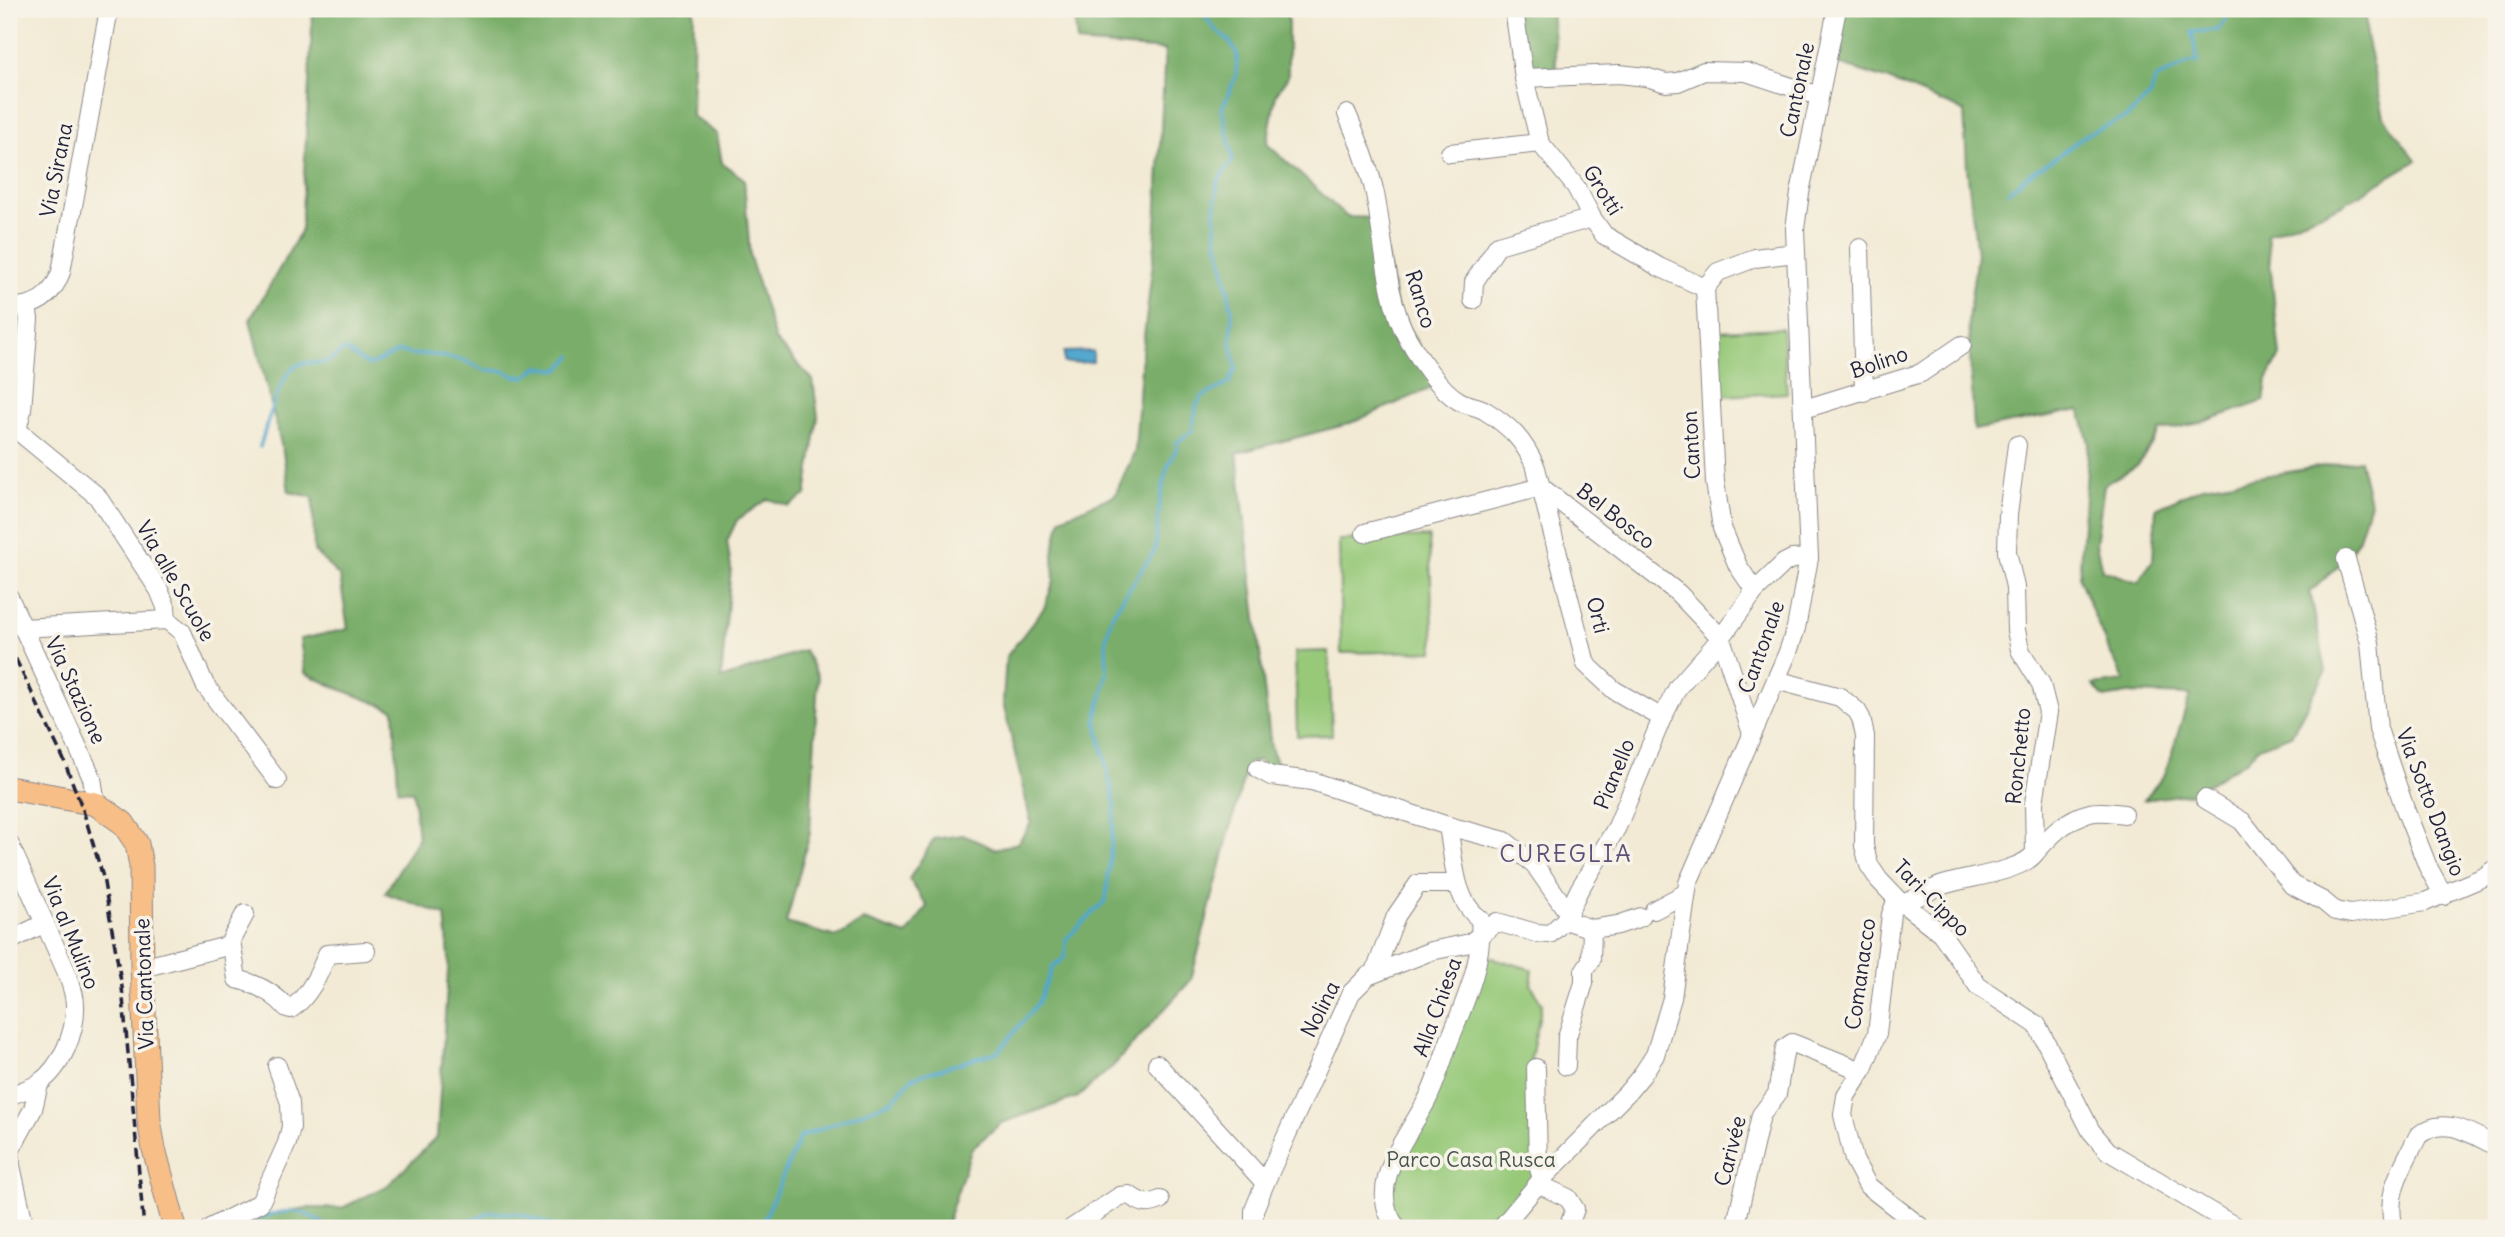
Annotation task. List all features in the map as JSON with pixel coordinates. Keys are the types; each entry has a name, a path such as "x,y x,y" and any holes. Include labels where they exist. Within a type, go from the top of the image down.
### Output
{"main road":[{"name":"Via Cantonale","path":"9,788 96,804 123,823 130,831 139,851 149,1120 175,1228"}],"street":[{"name":"Via Sirana","path":"18,307 39,301 53,290 61,272 109,9"},
{"name":"Grotti","path":"1514,9 1524,78 1540,143 1576,187 1592,218 1604,234 1659,267 1705,288"},
{"name":"Cantonale","path":"1501,1228 1540,1182 1627,1093 1655,1055 1672,998 1686,893 1709,832 1796,628 1809,558 1795,253 1797,207 1837,9"},
{"path":"1524,78 1619,74 1646,77 1666,83 1678,82 1704,71 1746,72 1819,96"},
{"name":"Ranco","path":"1347,114 1371,180 1388,274 1406,336 1423,363 1458,400 1483,410 1516,434 1528,448 1541,487"},
{"path":"1450,153 1540,143"},
{"path":"1473,300 1474,282 1498,245 1592,218"},
{"path":"1860,248 1864,392"},
{"path":"1705,288 1718,272 1755,258 1795,253"},
{"name":"Canton","path":"1705,288 1715,482 1722,528 1738,566 1755,591"},
{"path":"13,431 22,410 29,319 18,307"},
{"name":"Bolino","path":"1804,409 1921,373 1962,345"},
{"name":"Via alle Scuole","path":"13,431 97,496 159,590 166,607 167,620 182,632 205,685 277,780"},
{"name":"Ronchetto","path":"2017,445 2008,515 2007,552 2015,582 2015,631 2020,650 2041,684 2048,712 2034,803 2035,853"},
{"path":"1365,533 1541,487"},
{"name":"Bel Bosco","path":"1541,487 1678,593 1721,638 1752,734"},
{"name":"Orti","path":"1541,487 1586,664 1614,690 1661,718"},
{"name":"Pianello","path":"1566,916 1617,827 1661,718 1678,687 1721,638 1755,591 1784,563 1792,559 1809,558"},
{"name":"Via Sotto Dangio","path":"2346,559 2370,643 2378,729 2428,867 2444,896"},
{"name":"Via Stazione","path":"9,597 92,778 96,804"},
{"path":"22,628 167,620"},
{"name":"Tarì-Cippo","path":"1776,680 1830,693 1857,710 1865,736 1864,846 1869,865 1879,880 1900,902 1941,933 1978,986 2037,1025 2091,1131 2108,1151 2238,1228"},
{"path":"1258,769 1271,776 1312,781 1448,826 1505,841 1534,864 1566,916 1592,929 1618,925 1647,914 1686,893"},
{"path":"2205,799 2242,821 2292,884 2335,911 2351,914 2425,902 2484,877 2496,868"},
{"path":"1900,902 1943,886 2019,865 2031,858 2052,834 2085,815 2095,812 2124,814"},
{"name":"Alla Chiesa","path":"1397,1228 1384,1203 1387,1176 1400,1147 1428,1099 1472,983 1480,954 1480,919 1469,911 1457,884 1448,826"},
{"name":"Via al Mulino","path":"9,843 73,989 75,1012 64,1051 39,1084"},
{"path":"1375,972 1396,916 1418,884 1457,884"},
{"name":"Comanacco","path":"1900,902 1891,914 1877,1034 1862,1071 1848,1090 1842,1108 1854,1160 1863,1178 1874,1192 1922,1228"},
{"path":"245,914 231,940 237,979 255,984 290,1009 302,1002 320,973 327,954 366,951"},
{"name":"Nolina","path":"1254,1228 1254,1210 1265,1183 1351,993 1363,979 1431,951 1471,943 1497,922 1536,933 1550,934 1566,916"},
{"path":"9,941 45,923"},
{"path":"1566,1066 1567,1037 1584,983 1584,971 1591,960 1592,929"},
{"path":"142,968 231,945"},
{"name":"Carivée","path":"1735,1228 1761,1115 1777,1094 1785,1048 1792,1043 1862,1071"},
{"path":"1157,1064 1265,1183"},
{"path":"209,1228 260,1203 287,1143 291,1127 290,1103 277,1066"},
{"path":"1536,1068 1540,1182 1568,1198 1575,1209 1568,1228"},
{"path":"9,1096 39,1084"},
{"path":"25,1228 10,1150 33,1109 39,1084"},
{"path":"2394,1228 2391,1194 2418,1136 2426,1129 2451,1125 2496,1146"},
{"path":"1072,1228 1120,1196 1129,1195 1141,1203 1150,1204 1160,1200"}],"green space":[{"path":"313,9 694,9 692,116 717,134 722,163 744,179 750,257 775,340 813,380 818,417 806,495 789,506 768,499 737,520 727,541 731,568 721,679 804,650 818,676 810,833 786,923 837,937 864,920 907,935 927,906 909,879 934,839 963,835 995,849 1018,843 1031,823 1003,702 1006,657 1044,608 1054,581 1053,553 1061,518 1115,495 1135,451 1142,353 1155,245 1165,50 1077,43 1074,9 1288,9 1288,77 1276,94 1267,144 1347,217 1379,218 1397,309 1441,384 1348,424 1237,453 1271,748 1280,769 1270,773 1259,760 1247,764 1191,980 1114,1065 1078,1097 1001,1123 972,1148 945,1228 231,1228 243,1218 307,1208 342,1208 387,1186 437,1137 449,956 445,915 385,893 418,838 413,791 398,790 394,710 305,673 300,639 348,629 340,577 314,551 313,497 289,492 283,452 250,320 301,231"},
{"path":"1514,9 1551,9 1557,75 1525,79"},
{"path":"1837,9 2366,9 2366,36 2384,117 2416,161 2340,206 2267,234 2280,356 2267,380 2264,401 2200,423 2160,431 2138,465 2104,485 2096,544 2102,570 2138,582 2153,560 2156,508 2204,486 2360,460 2370,502 2359,538 2346,559 2310,592 2326,671 2291,735 2259,747 2247,760 2193,793 2144,800 2165,774 2190,695 2134,693 2104,698 2093,685 2125,681 2107,647 2079,578 2089,443 2080,410 1974,430 1968,320 1977,254 1967,168 1964,111 1886,79 1826,60"},
{"path":"1782,328 1787,393 1720,396 1717,331"},
{"path":"1429,537 1434,651 1341,653 1339,540"},
{"path":"1329,651 1332,735 1297,736 1295,652"},
{"name":"Parco Casa Rusca","path":"1480,954 1533,970 1531,984 1542,1004 1531,1057 1542,1179 1501,1228 1397,1228 1385,1191"}],"water":[{"path":"1093,351 1093,362 1064,363 1064,352"}],"waterway":[{"path":"750,1228 762,1224 800,1137 892,1101 913,1077 998,1052 1038,1003 1053,967 1065,957 1066,939 1106,900 1115,804 1096,720 1107,674 1106,638 1112,615 1155,550 1160,500 1167,468 1177,448 1176,443 1192,431 1197,404 1202,397 1229,383 1236,368 1231,343 1232,312 1217,240 1215,214 1217,183 1233,159 1222,109 1236,76 1237,53 1203,14 1203,9"},
{"path":"2008,192 2087,134 2126,118 2151,95 2155,79 2189,63 2198,62 2192,32 2218,30 2231,12 2237,9"},
{"path":"260,447 273,405 294,367 324,362 344,350 370,365 400,351 413,355 428,354 463,360 484,370 504,371 525,377 538,367 559,370 572,356"},
{"path":"239,1228 252,1221 292,1211 307,1214 329,1228"},
{"path":"451,1228 492,1212 521,1214 559,1228"}],"railway":[{"path":"9,645 63,758 83,810 103,877 122,987 144,1228"}],"district":[{"name":"CUREGLIA","path":"1566,853"}]}
